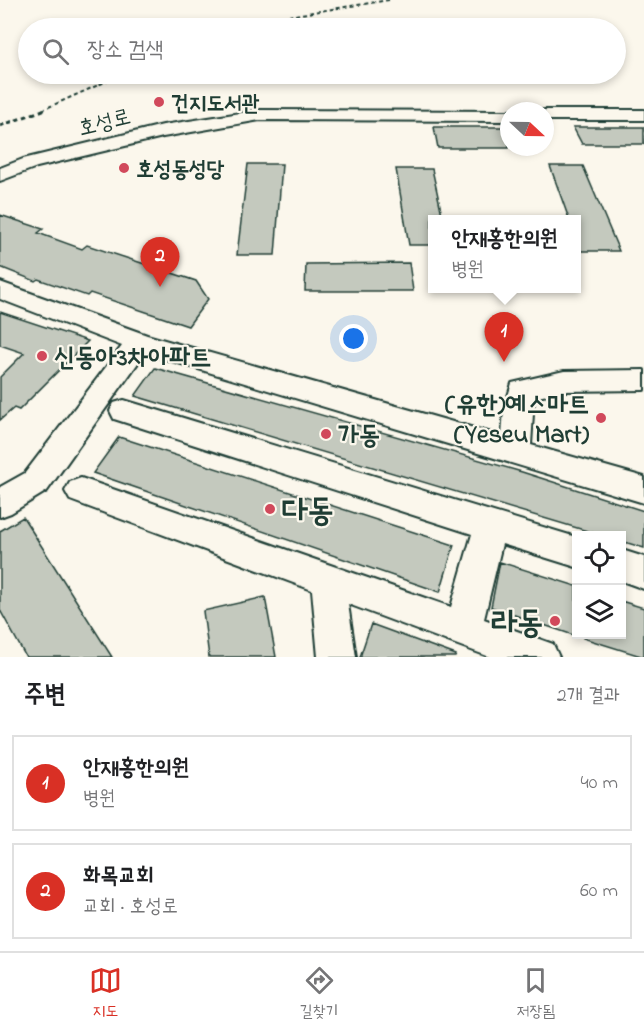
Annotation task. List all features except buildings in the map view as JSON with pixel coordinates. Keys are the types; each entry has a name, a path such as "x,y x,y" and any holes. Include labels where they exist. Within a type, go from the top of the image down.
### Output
{"street":[{"name":"호성로","path":"0,175 30,163 163,131 260,115 500,116"},
{"path":"554,115 644,115"},
{"path":"0,290 139,342 644,490"},
{"path":"0,502 36,482 139,342"},
{"path":"516,452 518,409 522,390 564,381 644,380"},
{"path":"124,411 572,551"},
{"path":"81,491 540,657"},
{"path":"463,630 491,524"},
{"path":"626,568 644,573"},
{"path":"328,582 337,657"}],"path":[{"path":"276,18 389,0"},
{"path":"0,126 60,104 102,84"}],"place":[{"name":"건지도서관","path":"159,102"},
{"name":"호성동성당","path":"124,168"},
{"name":"화목교회","path":"160,287"},
{"name":"신동아3차아파트","path":"42,356"},
{"name":"안재홍한의원","path":"504,362"},
{"name":"(유한)예스마트 (Yeseu Mart)","path":"601,418"},
{"name":"가동","path":"326,434"},
{"name":"다동","path":"270,509"},
{"name":"라동","path":"555,621"}]}
